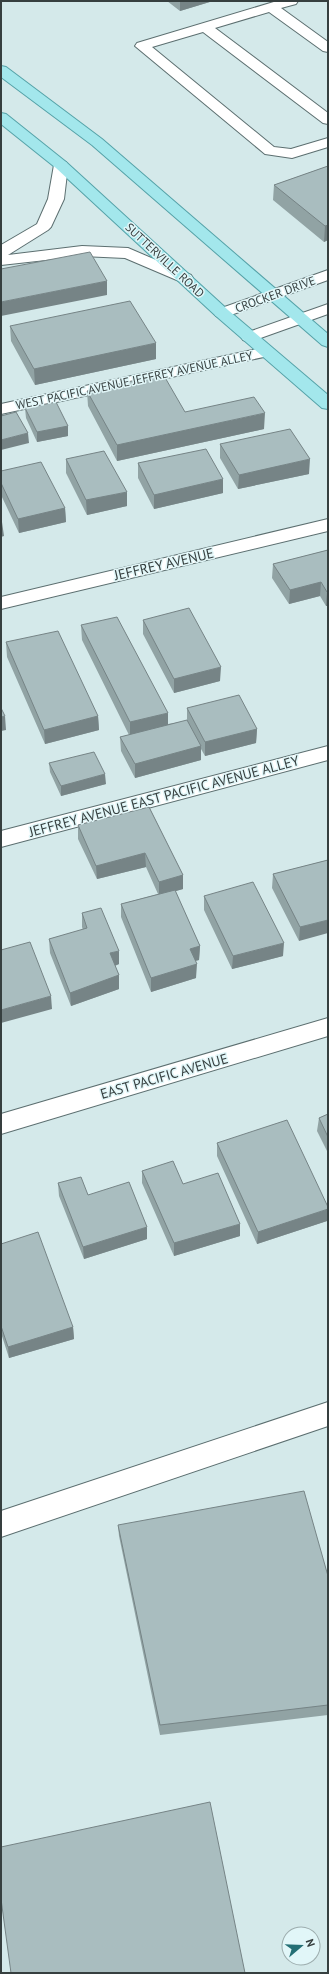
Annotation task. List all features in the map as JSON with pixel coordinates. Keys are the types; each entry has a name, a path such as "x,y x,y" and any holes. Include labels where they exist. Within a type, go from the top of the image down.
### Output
{"main road":[{"path":"1,70 97,142 328,342"},
{"name":"SUTTERVILLE ROAD","path":"1,117 61,165 222,313 328,404"}],"street":[{"path":"291,1 142,46 270,151 292,154 328,142"},
{"path":"271,7 328,48"},
{"path":"205,27 328,120"},
{"path":"1,252 43,227 56,198 61,165"},
{"path":"1,260 82,251 128,253 185,278"},
{"name":"CROCKER DRIVE","path":"222,313 271,294 328,275"},
{"path":"249,337 328,309"},
{"name":"WEST PACIFIC AVENUE JEFFREY AVENUE ALLEY","path":"1,409 267,352"},
{"name":"JEFFREY AVENUE","path":"1,603 328,525"},
{"name":"JEFFREY AVENUE EAST PACIFIC AVENUE ALLEY","path":"1,839 328,753"},
{"name":"EAST PACIFIC AVENUE","path":"1,1124 328,1027"},
{"path":"1,1524 328,1414"}],"building":[{"path":"328,166 328,225 325,226 274,185"},
{"path":"90,252 107,281 1,302 1,269"},
{"path":"130,301 156,343 34,369 10,326"},
{"path":"163,374 185,412 254,397 265,413 117,445 87,391"},
{"path":"56,402 68,426 37,432 25,408"},
{"path":"16,412 28,433 1,440 1,416"},
{"path":"290,429 310,459 239,475 220,444"},
{"path":"206,449 223,479 154,495 138,463"},
{"path":"104,451 127,492 86,500 66,459"},
{"path":"41,462 65,508 18,519 1,483 1,471"},
{"path":"328,550 328,592 321,582 290,590 273,564"},
{"path":"189,608 221,667 174,679 143,620"},
{"path":"117,617 168,713 130,722 81,625"},
{"path":"58,631 98,716 44,730 6,642"},
{"path":"239,695 257,729 205,742 187,708"},
{"path":"1,708 5,716 1,717"},
{"path":"187,720 201,746 135,764 120,737"},
{"path":"94,752 105,774 61,786 49,763"},
{"path":"149,807 183,875 159,882 145,853 96,866 78,825"},
{"path":"328,860 328,920 300,927 273,874"},
{"path":"253,882 284,943 233,956 204,896"},
{"path":"175,890 200,946 190,949 197,964 151,978 121,904"},
{"path":"101,908 119,951 110,953 119,975 70,993 49,939 87,928 82,913"},
{"path":"30,942 51,996 1,1010 1,950"},
{"path":"328,1114 328,1137 319,1118"},
{"path":"287,1120 328,1209 258,1232 217,1143"},
{"path":"173,1161 183,1184 218,1173 240,1224 174,1243 142,1171"},
{"path":"81,1177 88,1195 129,1182 147,1227 83,1247 58,1183"},
{"path":"38,1232 73,1327 8,1347 1,1326 1,1244"},
{"path":"304,1491 328,1576 328,1705 160,1725 118,1525"},
{"path":"210,1802 245,1973 11,1973 1,1899 1,1847"}]}
